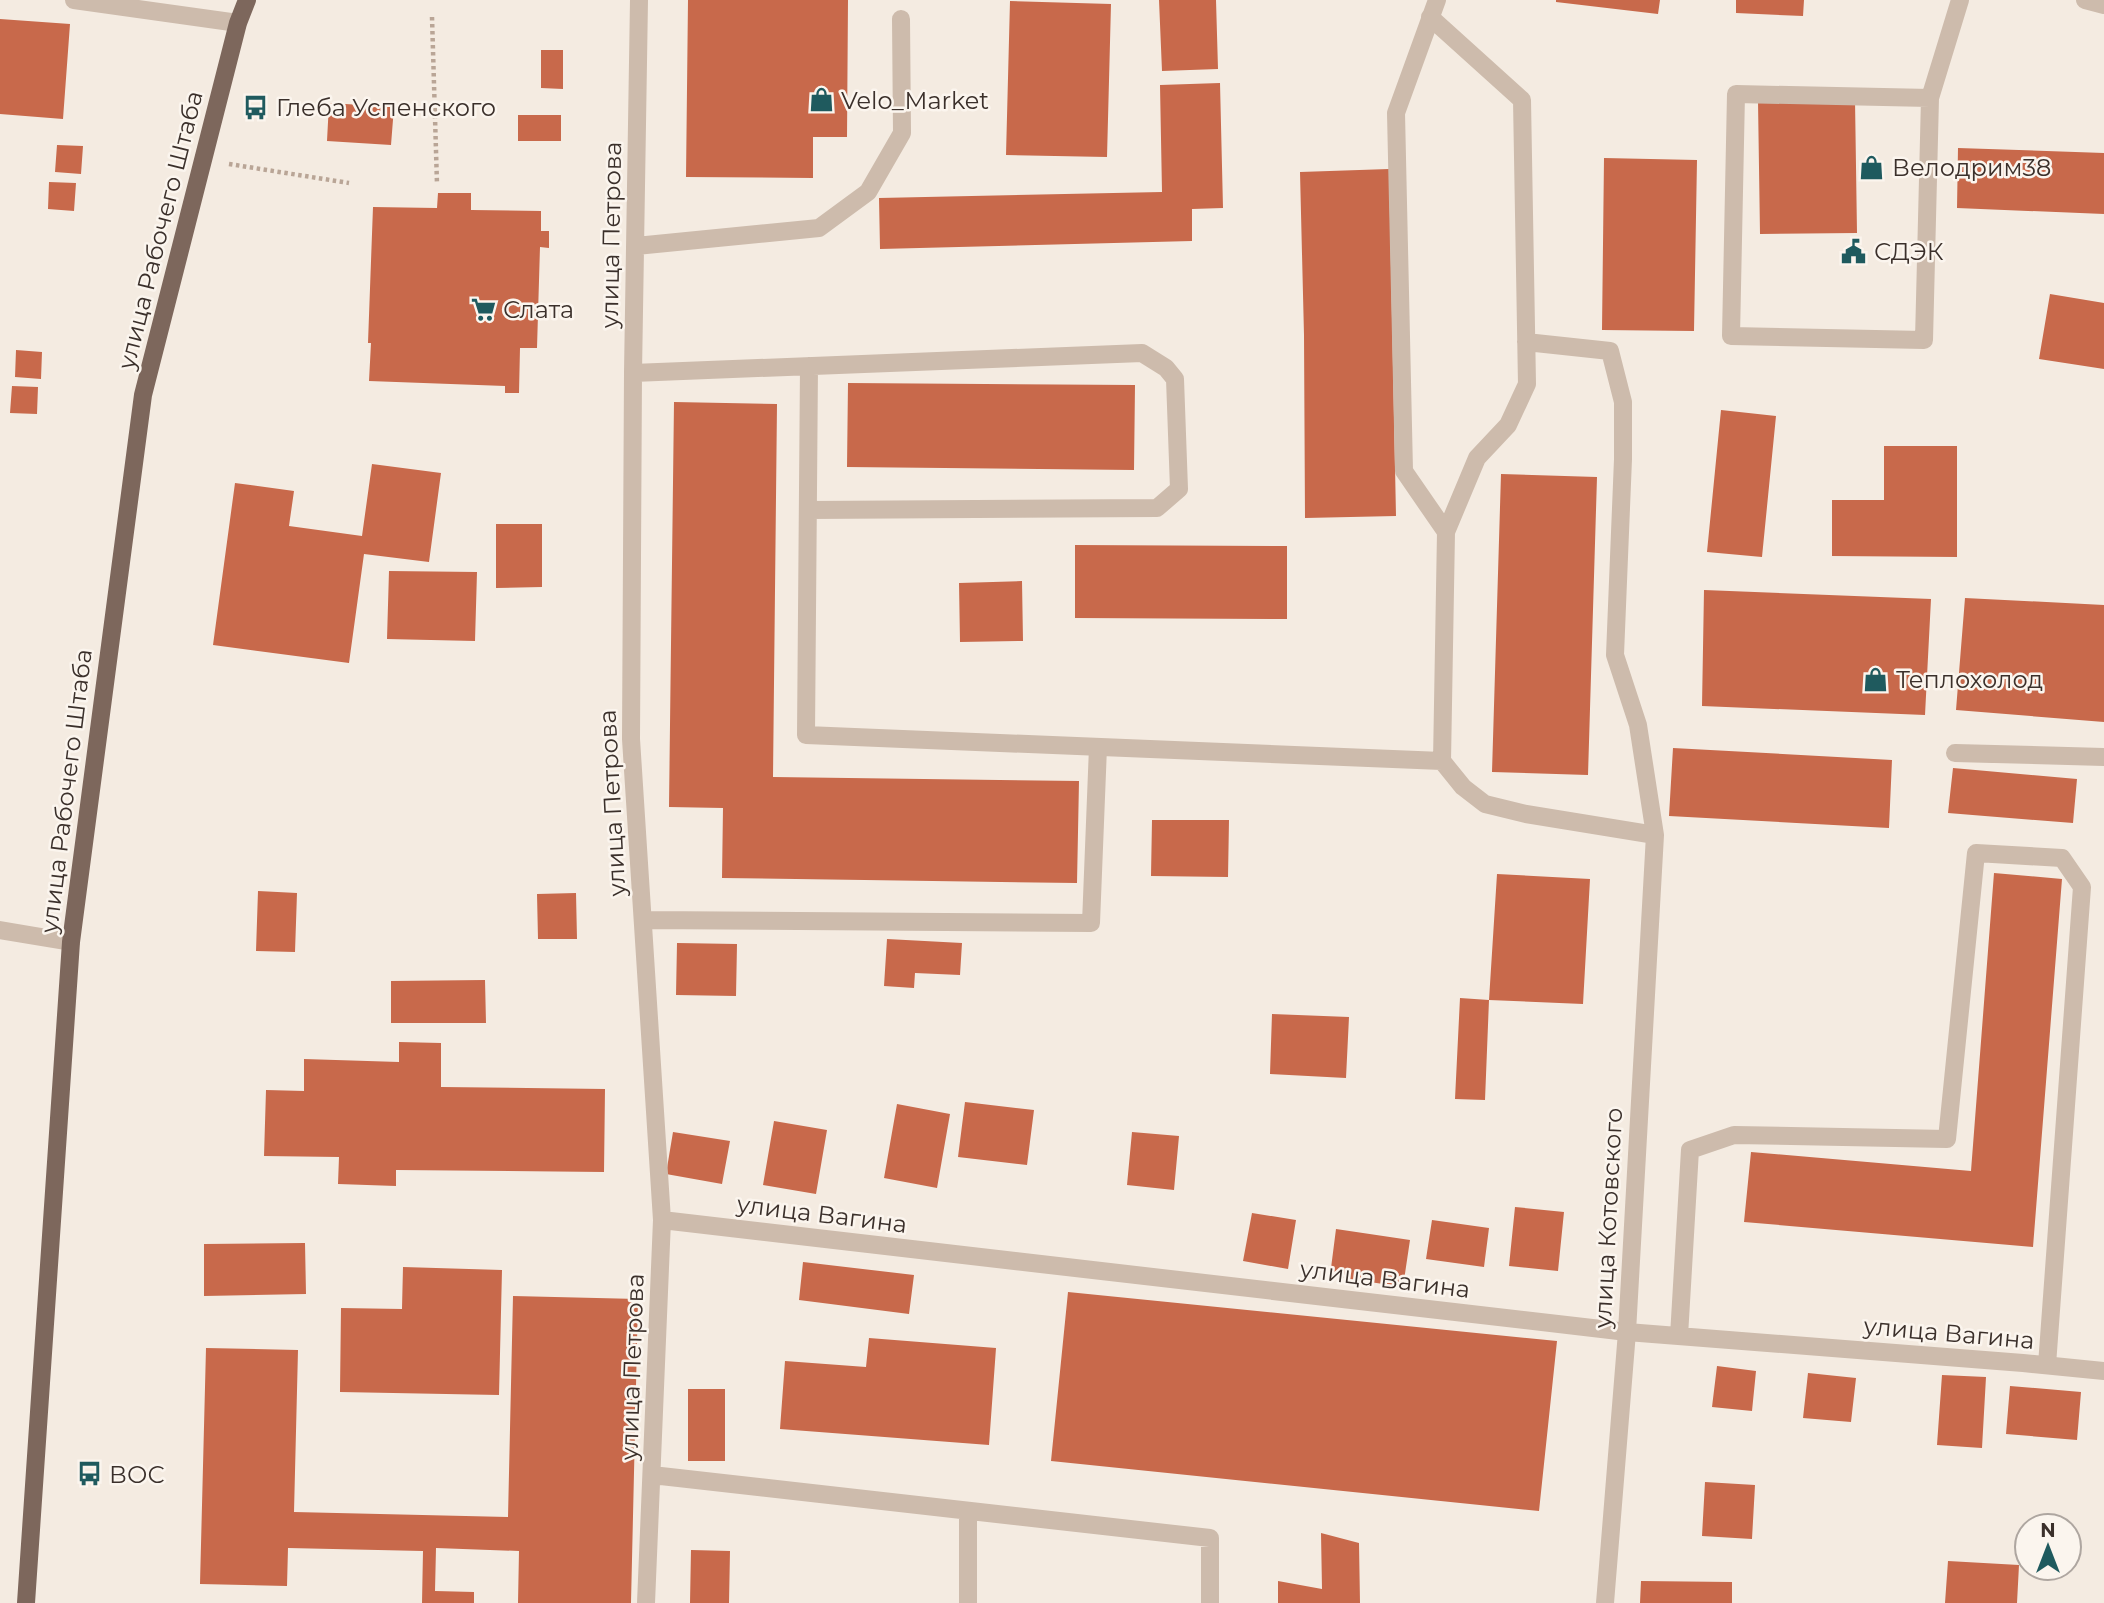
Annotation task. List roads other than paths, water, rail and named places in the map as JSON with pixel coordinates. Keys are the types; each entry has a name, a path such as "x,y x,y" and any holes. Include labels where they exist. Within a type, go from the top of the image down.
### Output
{"main road":[{"name":"улица Рабочего Штаба","path":"26,1603 71,942 143,395 238,23 247,0"}],"street":[{"path":"74,0 238,23"},
{"name":"улица Петрова","path":"639,0 631,739 662,1220 646,1603"},
{"path":"1437,0 1396,113 1404,471 1446,532"},
{"path":"1930,98 1736,94 1731,336 1924,341 1930,98 1960,0"},
{"path":"2085,0 2104,5"},
{"path":"1430,17 1522,100 1527,384 1508,425 1477,458 1446,532 1442,761 1463,787 1485,804 1526,814 1655,835"},
{"path":"636,246 819,228 867,191 902,133 901,19"},
{"name":"улица Котовского","path":"1526,342 1610,351 1623,402 1615,655 1639,725 1655,835 1627,1332 1605,1603"},
{"path":"633,373 1142,353 1167,368 1175,379 1179,489 1157,508 808,510"},
{"path":"809,366 806,735 1442,761"},
{"path":"643,920 1091,923 1098,747"},
{"path":"1955,752 2104,757"},
{"path":"1679,1336 1690,1150 1734,1135 1947,1139 1976,853 2062,858 2082,887 2048,1365"},
{"path":"0,930 71,942"},
{"name":"улица Вагина","path":"662,1220 1627,1332 2104,1371"},
{"path":"652,1475 1210,1538 1210,1603"},
{"path":"968,1511 968,1603"}],"place":[{"name":"Velo_Market","path":"821,100"},
{"name":"Глеба Успенского","path":"256,107"},
{"name":"Велодрим38","path":"1872,167"},
{"name":"СДЭК","path":"1854,251"},
{"name":"Слата","path":"483,309"},
{"name":"Теплохолод","path":"1876,679"},
{"name":"ВОС","path":"89,1474"}]}
